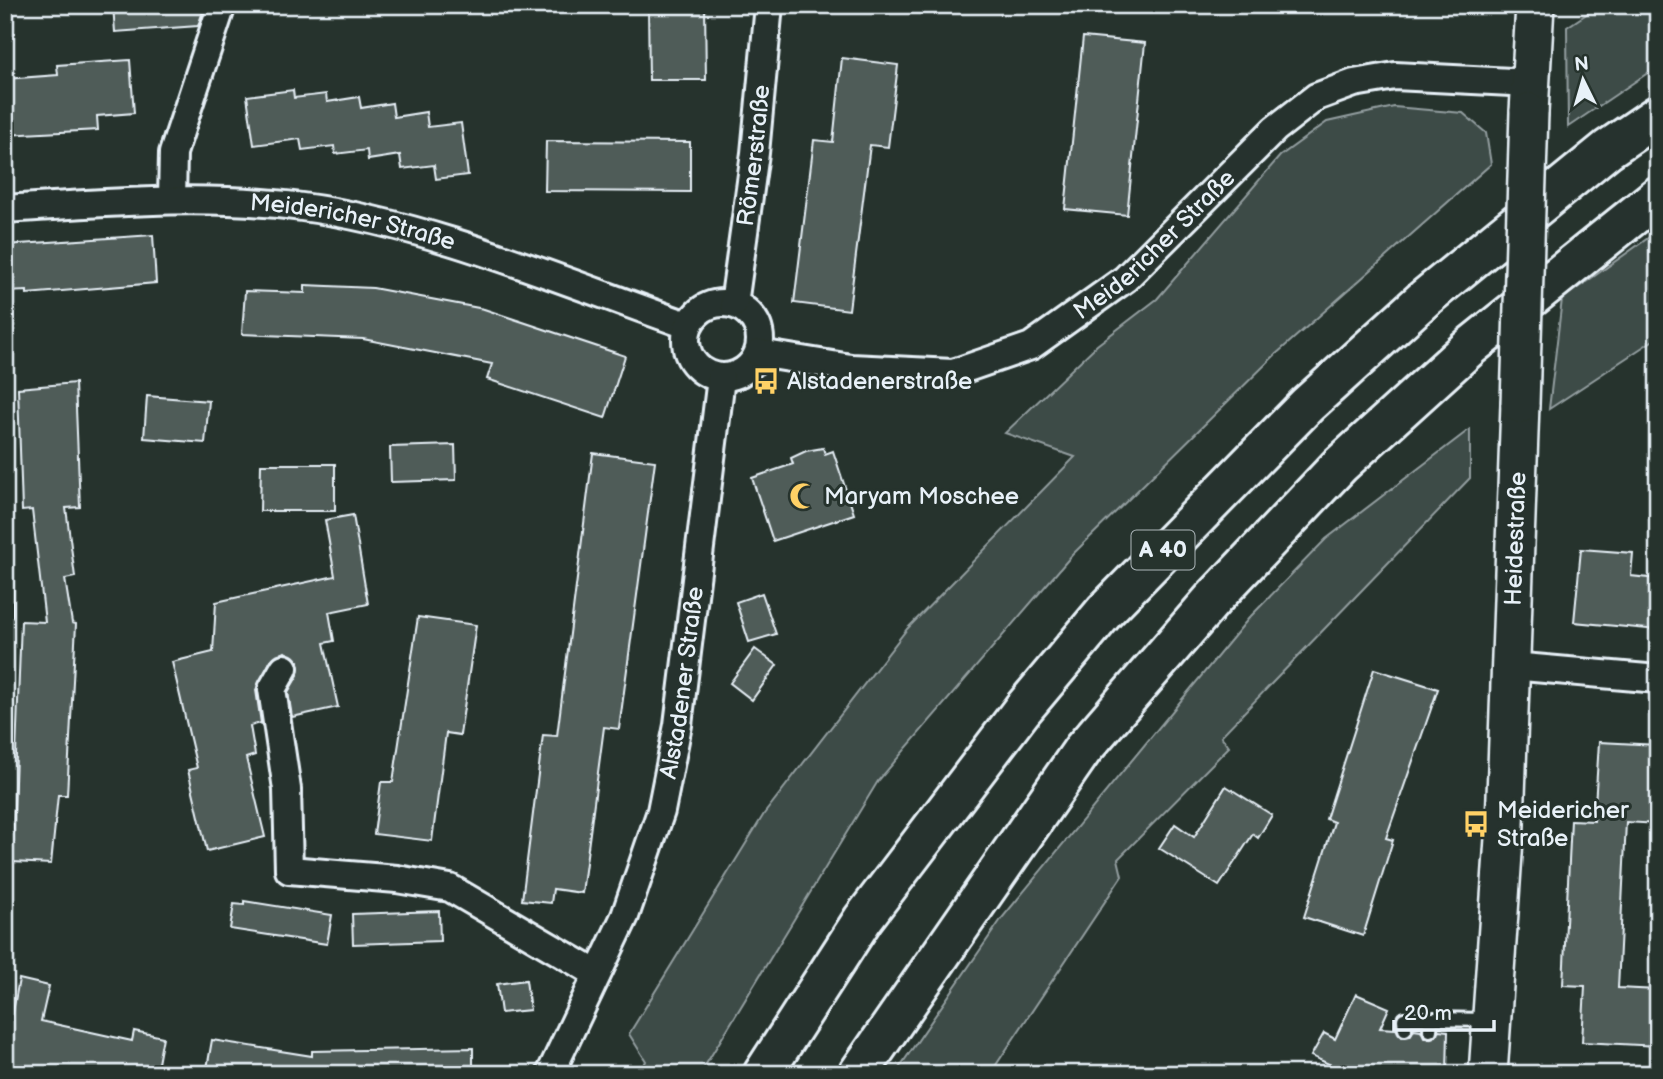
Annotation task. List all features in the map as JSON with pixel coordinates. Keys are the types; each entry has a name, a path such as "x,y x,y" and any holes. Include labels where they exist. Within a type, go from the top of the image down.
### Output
{"highway":[{"name":"A 40","path":"763,1074 863,919 1022,710 1105,611 1307,405 1424,298 1608,149 1658,115"},
{"name":"A 40","path":"858,1074 1083,749 1213,598 1340,465 1471,346 1658,196"}],"street":[{"path":"172,199 173,153 222,5"},
{"name":"Römerstraße","path":"734,304 755,153 769,5"},
{"name":"Heidestraße","path":"1488,1074 1512,666 1535,5"},
{"name":"Meidericher Straße","path":"759,353 851,368 953,373 1031,346 1125,279 1275,129 1316,97 1354,83 1395,76 1530,97"},
{"name":"Meidericher Straße","path":"5,209 172,199 300,206 364,217 470,250 687,325"},
{"path":"716,302 734,304 751,314 760,333 759,353 744,372 721,378 699,370 685,349 687,325 698,310 716,302"},
{"name":"Alstadener Straße","path":"550,1074 625,916 661,811 678,725 721,378"},
{"path":"1512,666 1658,679"},
{"path":"284,668 272,689 287,789 289,870 397,879 450,888 597,974"}],"lane":[{"path":"5,569 5,614"},
{"path":"1405,1029 1404,1019 1430,1025 1491,1020"}],"shaded area":[{"path":"1600,5 1658,5 1658,66 1568,127 1567,27"},
{"path":"1394,107 1463,113 1486,133 1491,164 1275,355 1072,555 878,781 700,1074 639,1074 646,1061 629,1034 764,814 907,629 1075,457 1005,433 1097,345 1157,299 1280,156 1327,122"},
{"path":"1658,231 1658,337 1549,409 1562,299"},
{"path":"1470,429 1470,478 1221,736 1229,747 1118,859 1122,876 990,1074 895,1074 1002,918 1249,618 1326,539"}],"building":[{"path":"113,5 205,5 198,26 115,32"},
{"path":"648,5 705,5 706,80 649,80"},
{"path":"1083,37 1145,43 1127,215 1065,209"},
{"path":"842,58 898,65 888,147 870,145 849,310 794,303 814,140 833,142"},
{"path":"130,60 134,113 97,116 98,130 5,135 5,79 58,75 57,65"},
{"path":"293,90 294,98 326,94 327,102 359,97 361,108 392,103 394,117 426,112 428,127 461,123 468,175 436,179 434,165 402,169 400,155 368,160 367,150 335,154 334,146 302,150 300,139 254,145 247,96"},
{"path":"546,141 690,142 690,192 545,191"},
{"path":"153,235 156,283 27,294 27,291 5,292 5,245"},
{"path":"305,285 373,288 484,309 625,356 605,418 487,379 492,364 363,339 242,334 245,291 305,293"},
{"path":"75,383 80,507 66,508 75,577 65,579 72,623 76,624 67,795 58,795 51,864 12,862 21,621 45,622 32,510 22,511 18,388"},
{"path":"147,396 209,401 205,443 144,438"},
{"path":"455,445 456,480 391,482 390,447"},
{"name":"Maryam Moschee","path":"823,448 825,454 833,451 854,514 773,541 752,478 793,464 791,458 806,451"},
{"path":"593,453 655,461 619,729 604,727 582,893 553,889 551,903 522,900 543,735 557,736"},
{"path":"261,464 335,464 335,511 260,511"},
{"path":"353,515 368,604 329,612 334,641 324,643 338,707 292,717 288,692 298,675 298,661 285,652 271,660 256,690 261,723 250,726 255,755 246,758 265,837 207,851 188,770 197,768 172,662 213,652 216,602 335,576 325,520"},
{"path":"1581,549 1633,553 1631,576 1658,579 1658,630 1574,622"},
{"path":"762,593 776,634 749,642 736,602"},
{"path":"418,617 476,625 460,735 446,733 432,841 374,834 381,782 393,782"},
{"path":"755,649 777,665 752,700 730,683"},
{"path":"1374,669 1438,689 1386,838 1393,840 1363,936 1304,917 1334,822 1326,819"},
{"path":"1599,742 1658,745 1658,824 1626,822 1618,988 1658,990 1658,1046 1582,1042 1585,986 1563,985 1571,820 1594,821"},
{"path":"1226,786 1272,815 1258,838 1253,834 1219,886 1159,848 1175,824 1194,837"},
{"path":"244,901 332,915 327,944 230,929 234,904 244,905"},
{"path":"439,911 440,941 353,944 352,914"},
{"path":"19,979 49,986 41,1021 132,1041 134,1031 163,1037 156,1074 63,1074 5,1064 5,1033 9,1034"},
{"path":"526,980 530,1010 501,1013 497,984"},
{"path":"1356,994 1389,1008 1380,1028 1396,1029 1402,1037 1410,1036 1414,1029 1421,1030 1424,1037 1430,1039 1439,1030 1448,1031 1447,1074 1351,1074 1311,1056 1324,1033 1335,1039"},
{"path":"212,1040 312,1056 312,1051 473,1048 473,1074 206,1074"}],"place":[{"name":"Alstadenerstraße","path":"766,381"},
{"name":"Maryam Moschee","path":"803,496"},
{"name":"Meidericher Straße","path":"1476,824"}]}
